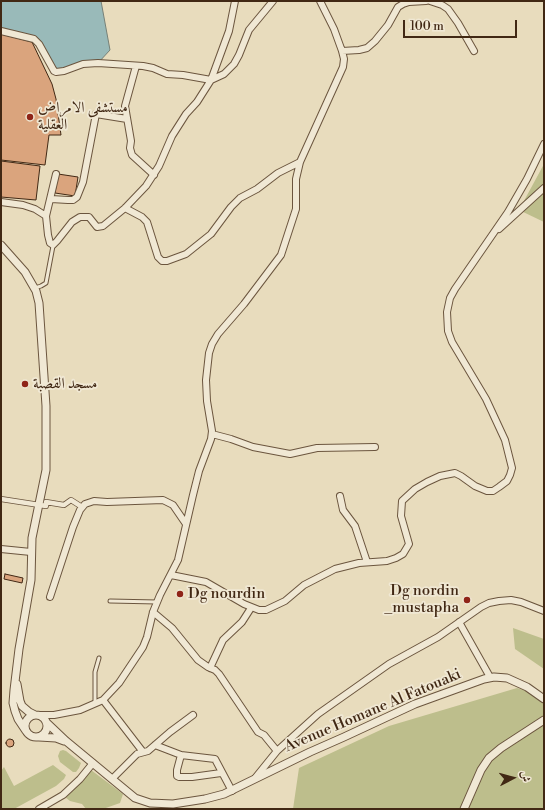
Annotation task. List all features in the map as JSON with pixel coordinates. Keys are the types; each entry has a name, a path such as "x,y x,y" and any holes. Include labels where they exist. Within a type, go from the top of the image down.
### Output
{"street":[{"path":"56,174 46,216 48,235 50,243 53,245 58,241 72,222 80,217 89,217 97,228 100,228 125,208 146,186 154,175 172,136 211,80 229,31 235,1"},
{"path":"1,31 34,39 39,44 56,72 91,63 153,68 167,74 211,80 224,74 234,64 249,30 273,1"},
{"path":"26,731 26,721 29,718 37,715 54,715 80,710 103,700 119,683 143,647 157,602 178,560 196,483 212,434 206,380 209,353 212,344 218,334 244,304 281,255 296,209 296,179 300,162 339,78 344,59 334,29 320,1"},
{"path":"342,51 367,48 388,25 398,7 408,2 426,1"},
{"path":"430,1 442,5 448,9 474,51"},
{"path":"136,66 125,106 132,155 154,175"},
{"path":"51,198 73,200 77,197 83,182 96,114 127,119"},
{"path":"171,575 206,582 251,608 266,610 285,601 304,585 320,576 345,566 387,560 396,558 403,554 409,544 401,516 402,502 415,489 427,482 440,476 455,473 462,476 475,486 487,491 499,487 507,481 512,468 505,440 486,399 452,342 448,331 447,312 450,298 455,289 494,234 527,179 544,144"},
{"path":"125,208 142,217 147,222 158,256 162,261 167,261 186,254 211,234 231,207 240,198 257,189 278,173 300,162"},
{"path":"494,234 544,188"},
{"path":"1,202 23,205 36,209 46,216"},
{"path":"1,245 25,272 35,288 39,303 47,435 46,470 34,525 31,552 31,580 19,649 13,703 18,719 26,731 32,736 56,738 66,741"},
{"path":"212,434 258,448 290,454 317,448 375,446"},
{"path":"340,496 343,510 355,526 367,562"},
{"path":"1,499 46,506 46,502 63,506 71,500 82,507"},
{"path":"50,597 73,527 82,507 90,502 163,500 173,505 186,524"},
{"path":"1,549 31,552"},
{"path":"256,777 277,751 318,714 389,664 438,637 481,607 498,601 511,600 521,602 544,611"},
{"path":"210,668 223,640 242,622 251,608"},
{"path":"153,612 172,628 198,660 219,674 258,732 264,735 277,751"},
{"path":"460,622 490,677"},
{"path":"16,674 19,697 22,706 25,710 37,715 46,722 47,729 45,733 39,737"},
{"name":"Avenue Homane Al Fatouaki","path":"46,722 66,741 135,798 158,804 173,804 192,802 232,791 256,777 415,704 490,677 507,678 516,681 534,691 544,699"},
{"path":"103,700 143,752"},
{"path":"46,722 54,715"},
{"path":"112,779 137,754 148,751 193,715"},
{"path":"464,809 481,770 489,758 501,748 544,720"},
{"path":"155,745 181,754 215,759 221,773 232,791"},
{"path":"181,754 177,770 177,776 179,777 192,778 221,773"},
{"path":"39,809 63,795 80,779 93,763"}],"lane":[{"path":"35,288 46,282 53,245"},
{"path":"110,601 157,602"},
{"path":"95,704 95,672 100,658"}],"green space":[{"path":"544,164 544,222 519,210"},
{"path":"513,628 544,639 544,669 515,649"},
{"path":"517,688 544,696 544,809 293,809 299,768 389,726"},
{"path":"63,750 81,763 76,772 73,772 60,762 58,756 60,751"},
{"path":"53,765 66,775 64,779 56,786 14,809 1,809 1,771 4,767 14,786"},
{"path":"91,770 123,794 120,803 103,809 86,809 82,804 70,801 65,797"}],"water":[{"path":"1,1 101,1 110,50 98,63 56,72 39,39 1,28"}],"building":[{"name":"مستشفى الامراض العقلية","path":"1,34 32,42 52,84 56,99 61,135 49,135 45,165 1,160"},
{"path":"1,161 40,166 36,200 1,197"},
{"path":"58,174 78,177 75,196 55,193"},
{"path":"5,574 23,578 22,583 4,579"},
{"path":"8,739 12,739 14,743 12,747 8,747 6,745 6,741"}],"place":[{"name":"مستشفى الامراض العقلية","path":"30,117"},
{"name":"مسجد القصبة","path":"25,384"},
{"name":"Dg nourdin","path":"180,594"},
{"name":"Dg nordin _mustapha","path":"467,600"}]}
